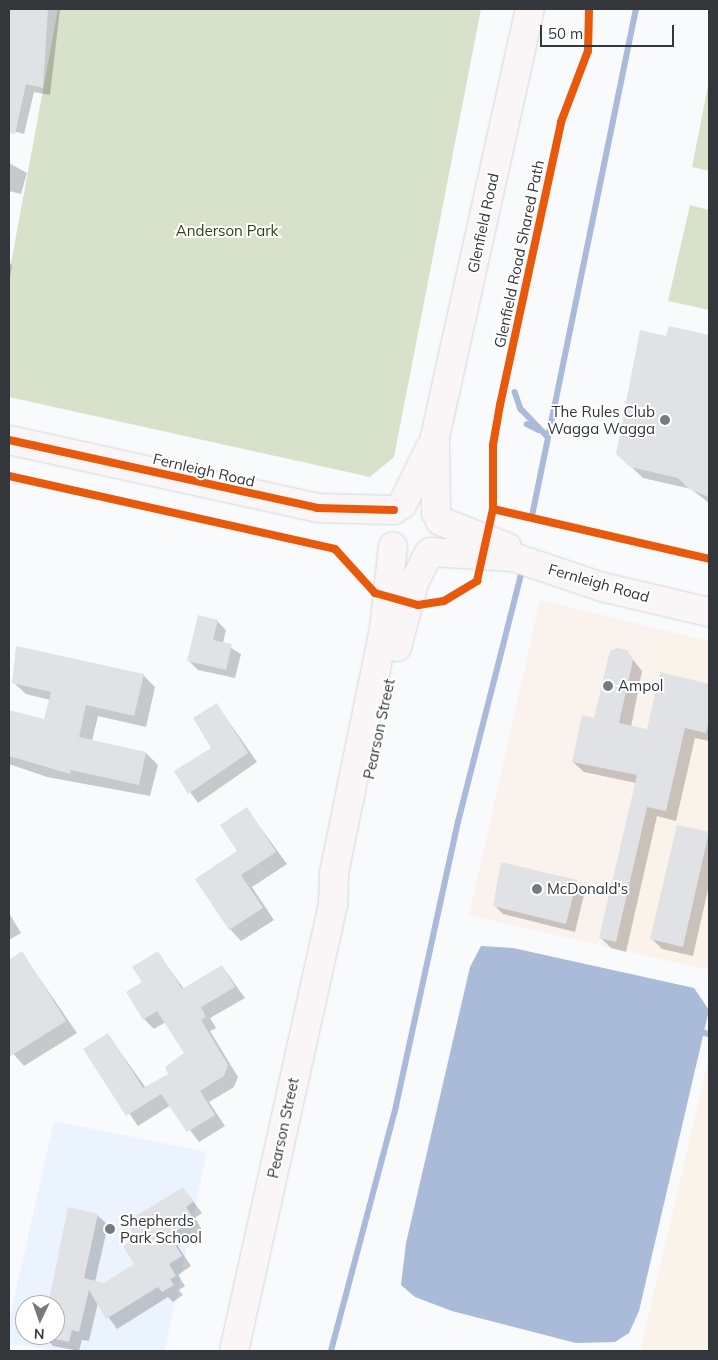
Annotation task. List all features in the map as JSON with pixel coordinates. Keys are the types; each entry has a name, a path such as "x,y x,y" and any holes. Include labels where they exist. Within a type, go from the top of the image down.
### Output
{"main road":[{"name":"Glenfield Road","path":"438,517 435,437 530,9"},
{"name":"Glenfield Road","path":"398,508 435,437"},
{"name":"Fernleigh Road","path":"9,440 317,508 398,508"},
{"path":"420,503 438,517 440,540 429,553 409,556 390,542 398,508 420,503"},
{"name":"Fernleigh Road","path":"317,508 390,542"},
{"name":"Fernleigh Road","path":"438,517 496,544 709,592"},
{"name":"Pearson Street","path":"234,1351 332,905 334,873 384,629 390,542"},
{"name":"Fernleigh Road","path":"429,553 513,557 602,587 709,612"},
{"name":"Pearson Street","path":"332,905 346,875 406,609 429,553"}],"shaded area":[{"path":"540,600 668,631 599,945 469,915"},
{"path":"668,631 709,641 709,970 599,945"},
{"path":"709,1057 709,1351 640,1351"},
{"name":"Shepherds Park School","path":"54,1121 207,1152 165,1351 57,1351 21,1345 65,1345 65,1295 15,1295 15,1344 9,1343 9,1321"}],"green space":[{"name":"Anderson Park","path":"58,9 481,9 394,457 370,477 9,397 9,274"},
{"path":"709,81 709,171 692,167"},
{"path":"690,205 709,210 709,310 668,301"}],"water":[{"path":"481,946 513,948 694,988 709,1010 639,1311 629,1333 615,1342 576,1343 452,1311 415,1297 401,1285 406,1243 470,967"}],"building":[{"path":"9,9 48,9 43,88 26,84 15,134 9,133"},
{"name":"The Rules Club Wagga Wagga","path":"669,326 709,335 709,497 689,489 678,478 630,467 616,454 640,330 666,336"},
{"path":"198,615 218,620 213,640 232,644 226,670 187,661"},
{"path":"16,646 144,674 134,716 86,705 79,737 146,752 139,785 71,770 70,774 9,756 9,710 44,719 51,692 12,683"},
{"path":"617,648 627,650 633,660 619,723 647,729 660,672 709,684 709,719 706,733 685,728 666,811 647,807 616,942 599,938 637,775 572,762 582,715 594,718 610,651"},
{"path":"217,703 248,753 188,794 174,771 211,748 193,718"},
{"path":"247,807 276,852 241,875 263,908 229,930 195,879 237,851 220,825"},
{"path":"677,825 709,832 683,947 650,939"},
{"path":"501,862 577,880 566,924 493,906"},
{"path":"22,951 66,1021 9,1057 9,960"},
{"path":"158,951 182,989 222,965 235,987 201,1007 206,1017 201,1020 228,1065 224,1076 200,1091 215,1115 187,1132 161,1094 126,1116 83,1049 108,1033 143,1088 168,1074 165,1067 184,1053 157,1011 143,1020 126,992 142,982 132,967"},
{"path":"183,1187 193,1202 186,1207 192,1217 188,1224 169,1235 182,1256 169,1264 176,1276 170,1279 174,1285 162,1292 158,1287 106,1319 89,1290 79,1332 72,1330 69,1342 65,1341 65,1295 50,1295 68,1207 98,1214 84,1278 104,1283 134,1264 123,1246 136,1238 126,1222"}],"waterway":[{"path":"532,516 636,9"},
{"path":"515,392 521,409 548,437"},
{"path":"527,424 539,430"},
{"path":"331,1351 396,1106 458,822 522,571"},
{"path":"697,1031 709,1034"}],"cycle path":[{"name":"Glenfield Road Shared Path","path":"9,476 335,549 375,593 418,605 444,601 477,581 493,509 493,445 500,405 561,122 588,51 589,9"},
{"path":"9,440 317,508 394,510"},
{"path":"493,509 709,559"}],"place":[{"name":"The Rules Club Wagga Wagga","path":"665,420"},
{"name":"Ampol","path":"608,686"},
{"name":"McDonald's","path":"537,889"},
{"name":"Shepherds Park School","path":"110,1229"}]}
